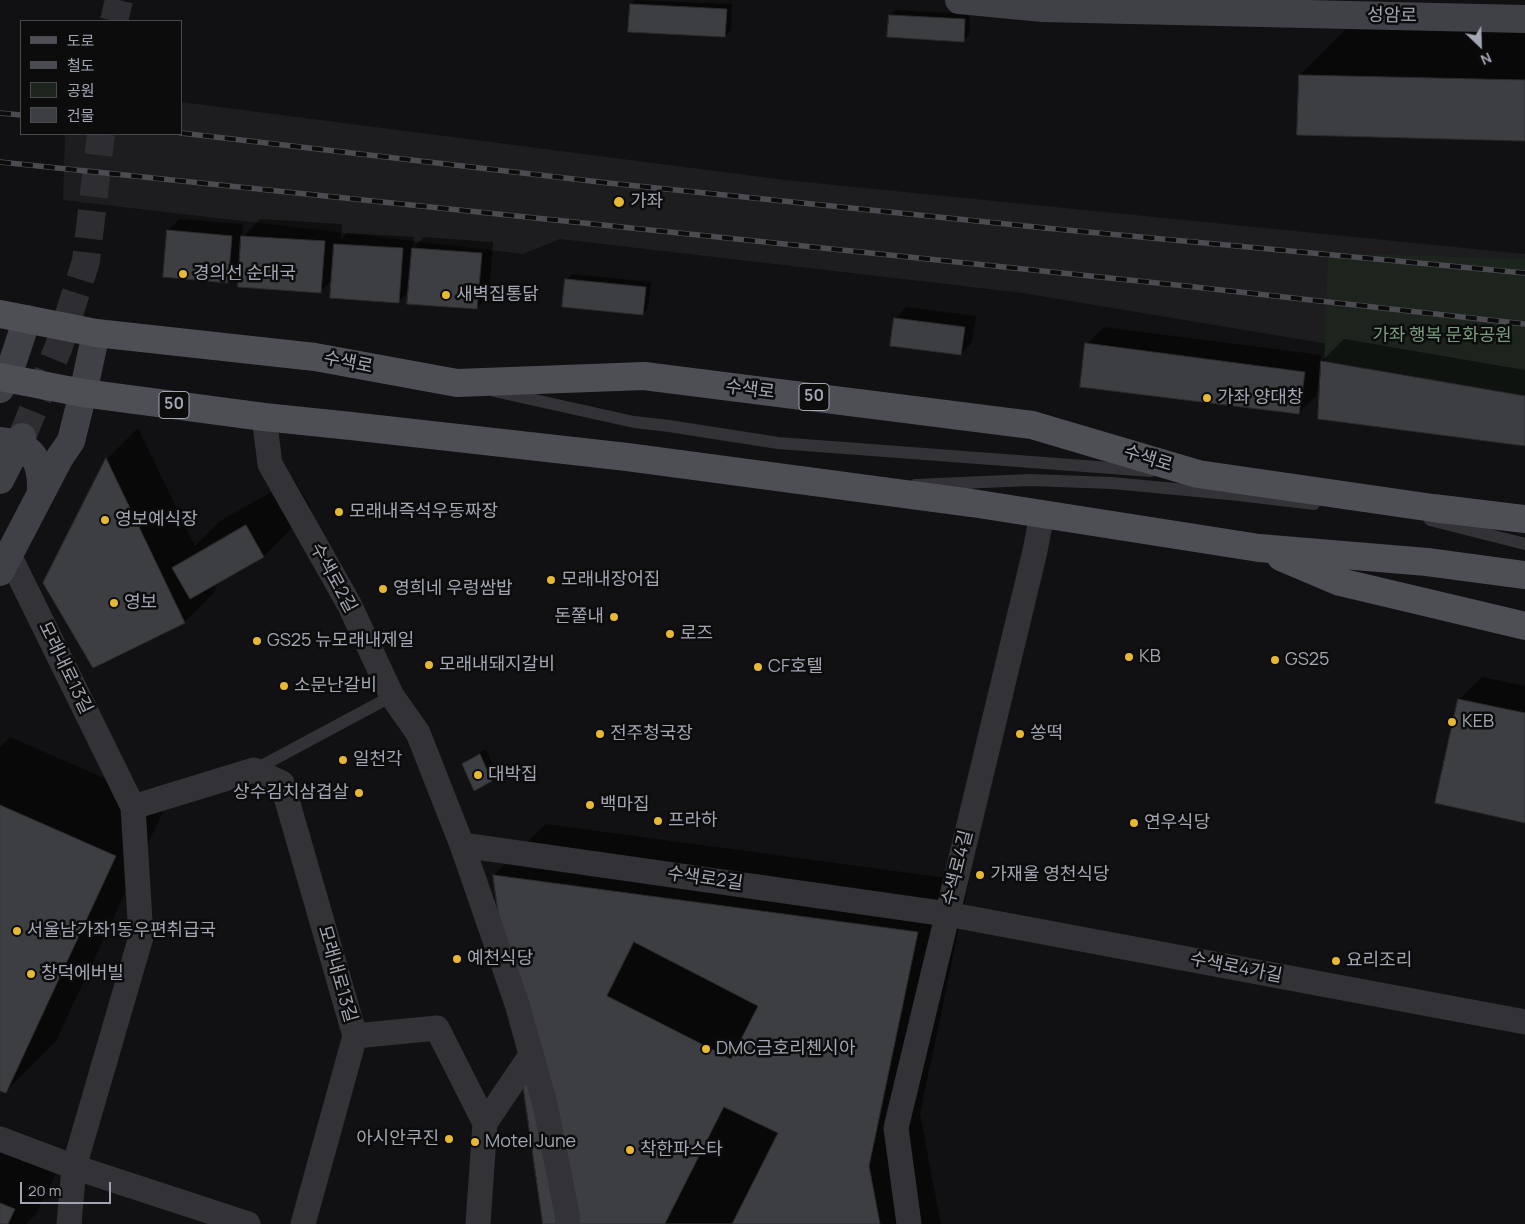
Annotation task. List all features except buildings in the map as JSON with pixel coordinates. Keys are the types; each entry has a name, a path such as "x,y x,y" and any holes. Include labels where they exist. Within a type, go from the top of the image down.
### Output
{"main road":[{"name":"성암로","path":"959,0 1043,8 1398,8 1525,19"},
{"name":"수색로","path":"13,316 96,333 315,357 457,383 644,376 1032,425 1198,474 1433,508 1525,519"},
{"path":"2,382 13,316"},
{"path":"5,563 60,457 71,441 96,333"},
{"name":"50","path":"2,382 264,417 627,457 855,487 1259,548 1427,562 1525,575"},
{"path":"11,439 9,442 20,445 30,452 39,465 42,476 41,493"},
{"path":"0,480 11,439"},
{"path":"1259,548 1340,582 1525,626"}],"street":[{"name":"수색로2길","path":"264,417 270,464 349,604 392,696 418,734 462,845 517,1004 545,1104 568,1224"},
{"name":"수색로4길","path":"909,1224 896,1128 1033,560 1042,514"},
{"name":"모래내로13길","path":"5,563 133,807 141,936 74,1167 69,1224"},
{"name":"모래내로13길","path":"254,770 282,782 355,1036 303,1224"},
{"path":"133,807 254,770"},
{"name":"수색로2길","path":"462,845 947,914"},
{"name":"수색로4가길","path":"947,914 1525,1022"},
{"path":"355,1036 437,1028 485,1123"},
{"path":"478,1224 485,1123 531,1055"},
{"path":"0,1139 74,1167 248,1224"}],"lane":[{"path":"457,383 634,422 778,443 1198,474"},
{"path":"855,487 1030,480 1093,482 1239,495 1327,506"},
{"path":"1395,515 1431,520 1525,544"},
{"path":"254,770 392,696"}],"shaded area":[{"path":"182,102 785,180 1525,254 1525,331 1491,371 1023,293 560,239 523,254 63,200 65,135 182,135"}],"green space":[{"name":"가좌 행복 문화공원","path":"1328,253 1525,259 1525,430 1323,397"}],"tunnel":[{"path":"114,20 119,0"},
{"path":"22,437 59,346 86,261 101,135"}],"railway":[{"path":"0,113 20,115"},
{"path":"182,133 608,183 1045,228 1525,273"},
{"path":"0,162 1186,286 1525,324"}],"place":[{"name":"가좌","path":"619,202"},
{"name":"경의선 순대국","path":"183,274"},
{"name":"새벽집통닭","path":"446,295"},
{"name":"가좌 양대창","path":"1207,398"},
{"name":"모래내즉석우동짜장","path":"339,512"},
{"name":"영보예식장","path":"105,520"},
{"name":"모래내장어집","path":"551,580"},
{"name":"영희네 우렁쌈밥","path":"383,589"},
{"name":"영보","path":"114,603"},
{"name":"돈쭐내","path":"614,617"},
{"name":"로즈","path":"670,634"},
{"name":"GS25 뉴모래내제일","path":"257,641"},
{"name":"KB","path":"1129,657"},
{"name":"GS25","path":"1275,660"},
{"name":"모래내돼지갈비","path":"429,665"},
{"name":"CF호텔","path":"758,667"},
{"name":"소문난갈비","path":"284,686"},
{"name":"KEB","path":"1452,722"},
{"name":"전주청국장","path":"600,734"},
{"name":"쏭떡","path":"1020,734"},
{"name":"일천각","path":"343,760"},
{"name":"대박집","path":"478,775"},
{"name":"상수김치삼겹살","path":"359,793"},
{"name":"백마집","path":"590,805"},
{"name":"프라하","path":"658,821"},
{"name":"연우식당","path":"1134,823"},
{"name":"가재울 영천식당","path":"980,875"},
{"name":"서울남가좌1동우편취급국","path":"17,931"},
{"name":"예천식당","path":"457,959"},
{"name":"요리조리","path":"1336,961"},
{"name":"창덕에버빌","path":"31,974"},
{"name":"DMC금호리첸시아","path":"706,1049"},
{"name":"아시안쿠진","path":"449,1139"},
{"name":"Motel June","path":"475,1142"},
{"name":"착한파스타","path":"630,1150"}]}
